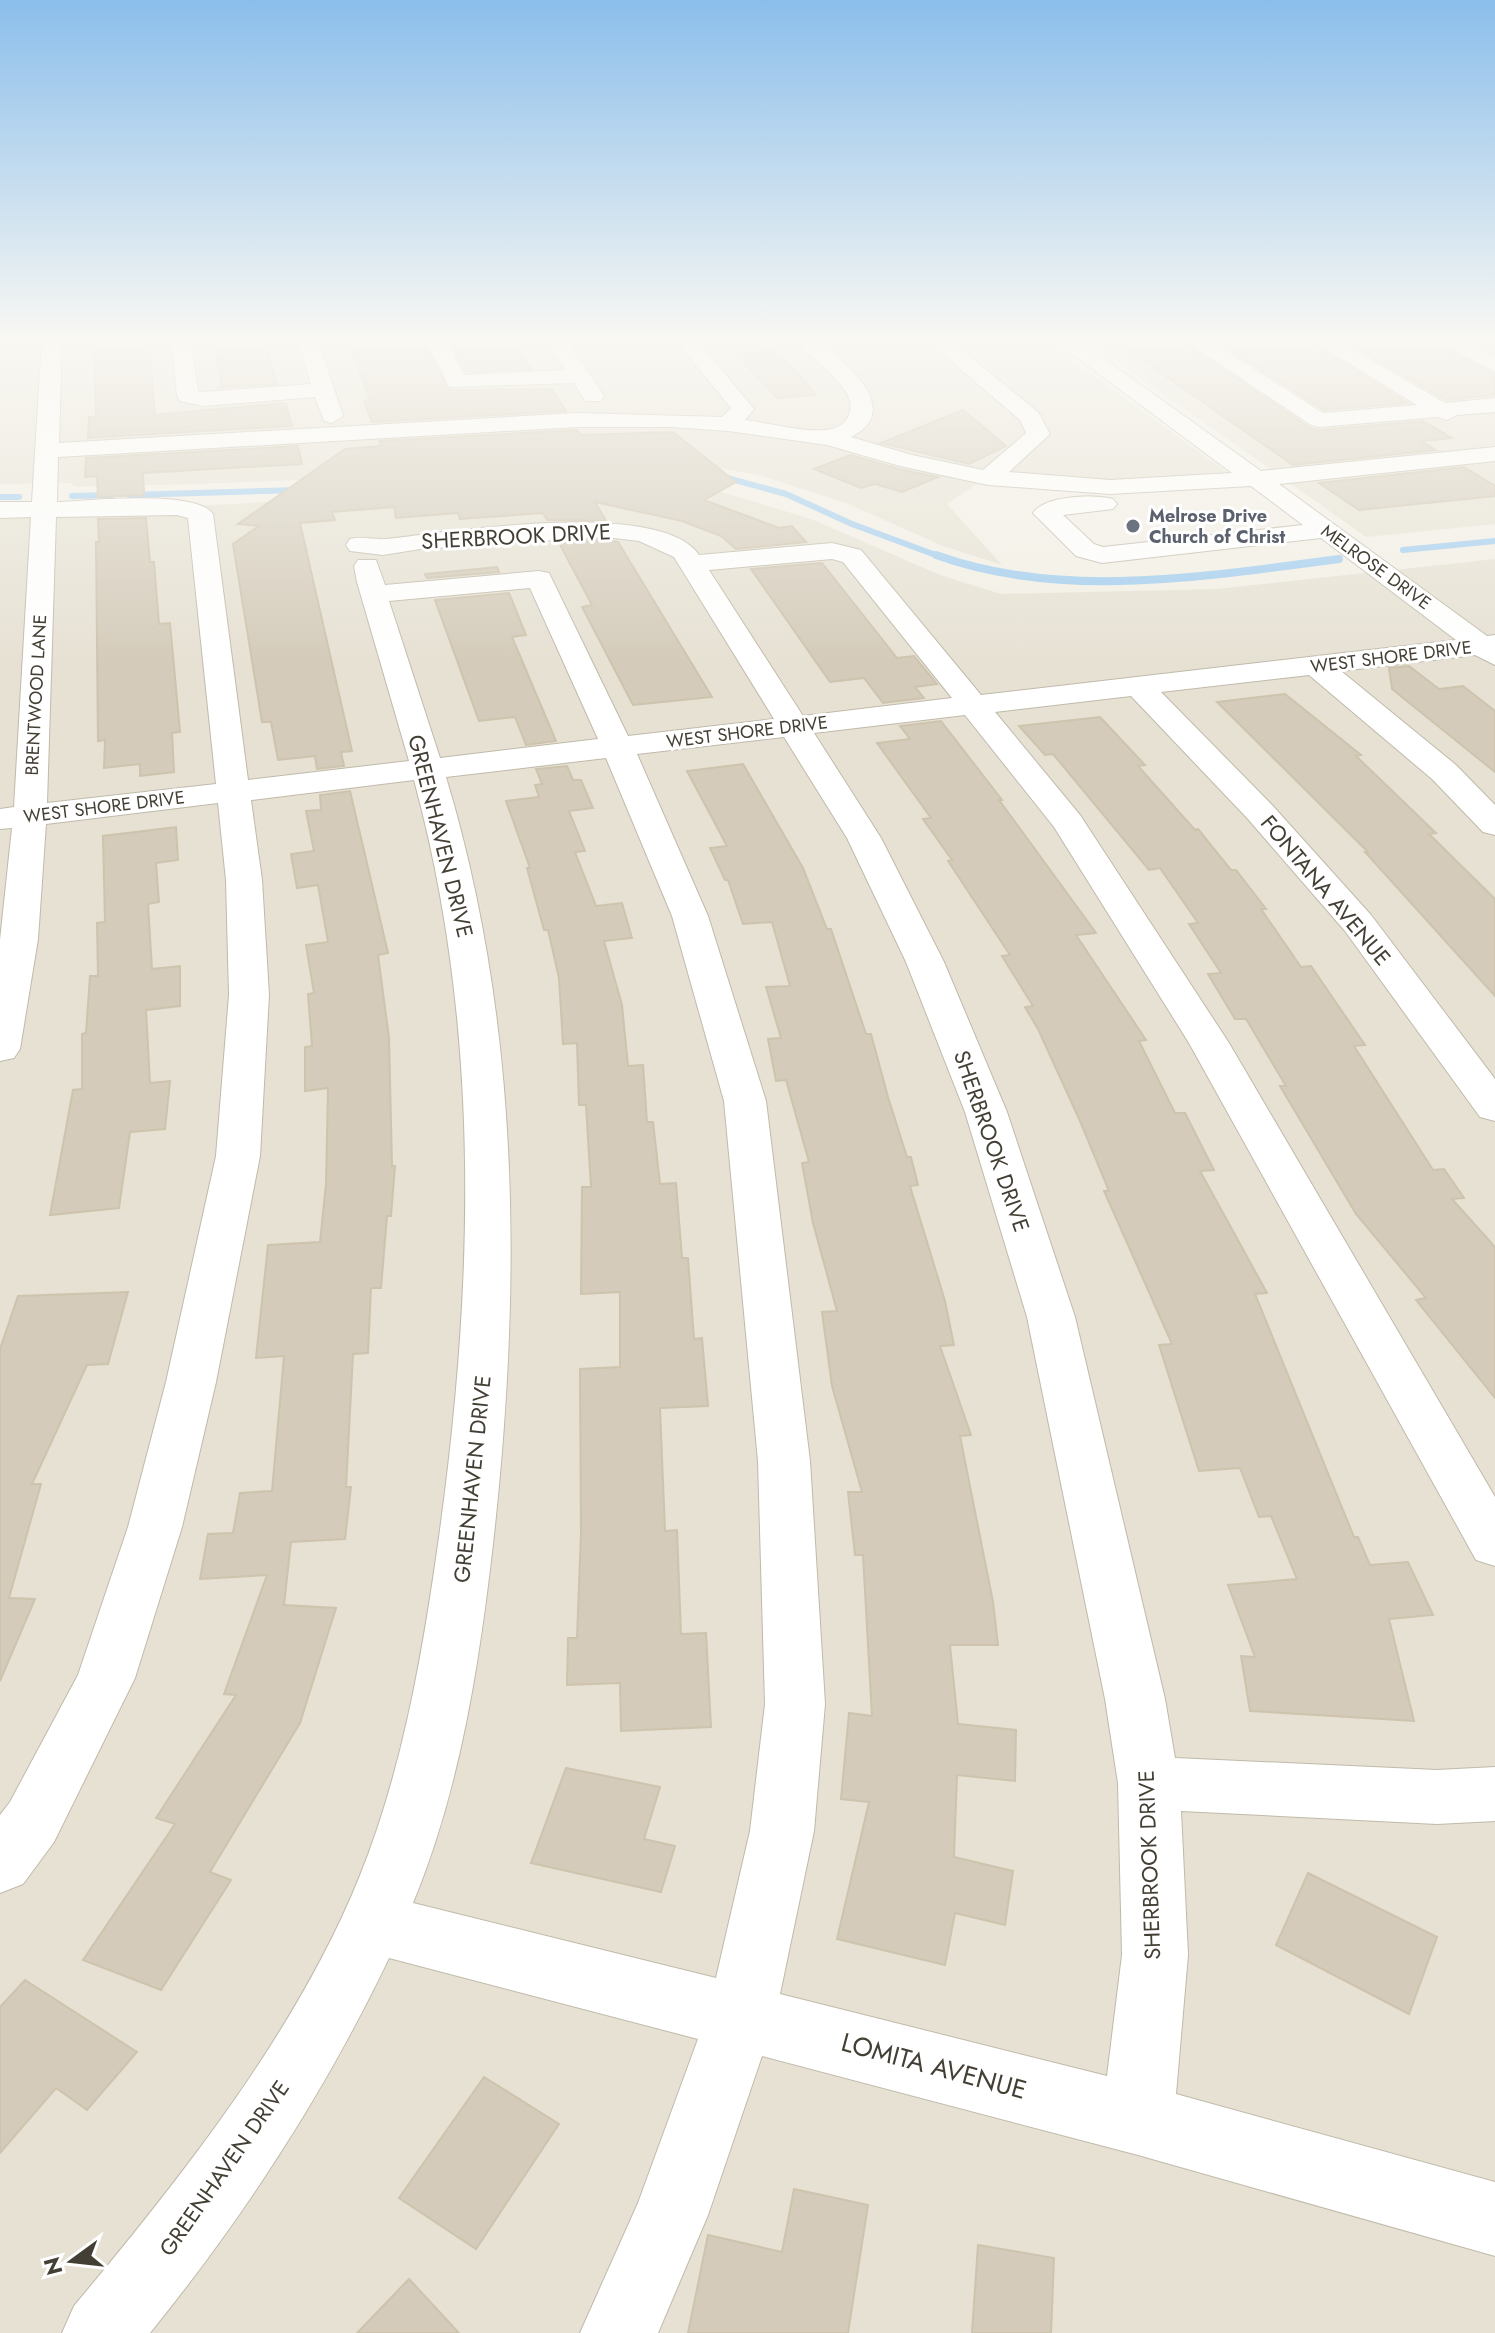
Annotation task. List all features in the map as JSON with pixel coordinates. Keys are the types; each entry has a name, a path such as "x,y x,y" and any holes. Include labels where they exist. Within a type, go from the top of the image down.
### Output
{"street":[{"name":"BRENTWOOD LANE","path":"0,1049 19,939 15,817 27,498 48,447"},
{"path":"48,451 114,447"},
{"path":"859,447 988,478 1097,496 1119,528 1147,551"},
{"path":"988,478 1023,447"},
{"name":"MELROSE DRIVE","path":"1210,447 1491,648"},
{"path":"1325,530 1109,555 1088,552 1046,513 1097,496 1495,454"},
{"path":"0,1864 32,1822 106,1678 155,1527 191,1382 238,1156 249,995 236,791 200,514 180,507 27,498"},
{"name":"SHERBROOK DRIVE","path":"371,563 420,541 606,529 661,539 684,552 694,563 864,838 925,962 986,1112 1051,1317 1135,1699 1149,1783 1155,1955 1138,2119"},
{"path":"694,563 832,551 852,556 1068,822 1209,1043 1495,1545"},
{"path":"371,563 539,579 617,746 690,916 745,1101 784,1461 795,1704 782,1831 741,2016 671,2215 619,2333"},
{"name":"GREENHAVEN DRIVE","path":"101,2333 142,2285 278,2098 371,1923 424,1783 454,1642 485,1364 487,1135 481,1038 460,893 371,563"},
{"name":"WEST SHORE DRIVE","path":"15,817 1491,648"},
{"path":"1317,666 1444,772 1495,825"},
{"name":"FONTANA AVENUE","path":"1139,687 1260,812 1358,923 1495,1108"},
{"path":"1149,1783 1437,1797 1495,1794"},
{"name":"LOMITA AVENUE","path":"371,1923 1138,2119 1495,2219"}],"shaded area":[{"path":"0,447 1192,447 1227,472 1097,482 986,472 977,484 947,504 1002,565 943,546 846,503 758,475 703,465 193,484 76,487 69,483 0,484"},
{"path":"1239,447 1495,447 1495,524 1366,537"},
{"path":"678,479 811,519 940,575 1001,594 1216,589 1495,559 1495,2333 0,2333 0,511 216,505 568,482"}],"building":[{"path":"298,447 302,464 143,473 144,495 98,497 97,476 85,477 86,458"},
{"path":"692,447 736,482 704,500 779,528 792,526 806,542 736,549 721,536 682,521 595,502 606,521 547,520 543,513 460,519 458,513 396,518 394,507 332,512 335,520 300,523 352,751 341,752 344,766 317,769 315,756 278,760 271,722 262,722 233,544 259,526 238,524 345,449"},
{"path":"897,447 1004,447 969,464"},
{"path":"1267,447 1431,447 1436,450 1293,465"},
{"path":"850,455 938,477 902,492 875,484 861,488 814,469"},
{"path":"1464,467 1495,486 1495,496 1359,510 1319,483"},
{"path":"146,518 150,562 154,562 159,624 170,623 180,732 172,733 174,772 140,776 140,764 104,768 105,740 98,741 96,542 99,542 98,519"},
{"path":"618,542 712,697 633,705 582,607 592,605 559,543"},
{"path":"822,563 897,658 914,656 937,684 915,687 924,698 883,703 864,678 830,682 751,569"},
{"path":"497,567 499,572 427,578 425,574"},
{"path":"509,593 526,635 512,637 556,741 526,745 515,717 479,721 435,600"},
{"path":"1409,666 1439,689 1463,686 1495,711 1495,772 1392,689 1389,668"},
{"path":"1285,694 1361,755 1356,756 1436,833 1429,834 1495,899 1495,996 1365,852 1368,852 1217,702"},
{"path":"1100,717 1145,765 1138,766 1195,830 1198,829 1231,870 1236,870 1266,909 1261,909 1301,967 1311,966 1365,1045 1354,1046 1433,1170 1444,1169 1464,1198 1452,1199 1495,1247 1495,1398 1416,1300 1426,1298 1356,1214 1280,1086 1286,1086 1246,1019 1235,1019 1208,974 1221,973 1189,924 1198,923 1160,868 1149,870 1053,754 1045,755 1019,726"},
{"path":"941,721 1002,800 999,800 1096,933 1076,935 1146,1040 1139,1041 1175,1113 1185,1113 1214,1170 1200,1171 1267,1293 1255,1294 1354,1537 1358,1537 1370,1565 1408,1562 1433,1615 1389,1619 1414,1721 1250,1711 1241,1656 1255,1657 1228,1585 1297,1579 1271,1516 1259,1517 1240,1468 1199,1471 1159,1345 1172,1344 1104,1191 1109,1191 1080,1121 1025,1007 1033,1006 1002,956 1010,955 923,819 931,818 877,743 910,739 900,726"},
{"path":"743,764 803,868 827,929 831,929 866,1034 871,1034 888,1097 907,1157 911,1157 918,1185 910,1186 945,1301 954,1345 940,1346 971,1435 960,1436 993,1602 998,1645 950,1645 958,1724 1016,1730 1015,1781 957,1775 954,1857 1013,1871 1005,1925 955,1913 945,1965 837,1939 869,1802 841,1799 849,1713 872,1716 863,1555 855,1555 848,1492 862,1492 832,1386 822,1312 837,1311 813,1223 802,1163 809,1162 786,1080 776,1081 768,1039 781,1038 766,987 790,986 772,922 743,924 728,880 725,880 710,848 727,846 687,771"},
{"path":"567,766 573,780 581,780 593,808 569,811 585,851 575,852 596,906 622,903 632,938 604,941 622,1005 628,1066 643,1065 647,1122 653,1122 660,1184 676,1183 682,1258 688,1258 694,1339 702,1338 708,1406 660,1408 665,1531 677,1530 681,1634 706,1633 711,1727 621,1731 620,1683 567,1685 568,1638 577,1638 581,1534 580,1369 620,1367 620,1292 581,1294 582,1187 591,1187 586,1105 579,1105 577,1043 563,1044 559,978 548,930 544,930 527,868 530,868 506,801 539,797 535,785 542,784 536,769"},
{"path":"350,791 388,953 378,955 389,1038 392,1166 395,1166 391,1216 387,1216 381,1288 371,1288 368,1353 353,1354 346,1487 351,1487 345,1539 291,1542 284,1605 336,1608 300,1723 210,1872 231,1880 161,1990 83,1960 175,1824 156,1818 236,1695 224,1694 267,1575 200,1579 208,1534 233,1533 240,1493 272,1491 284,1356 256,1358 268,1245 320,1242 326,1184 328,1088 305,1091 305,1047 312,1046 308,994 314,993 306,945 328,942 318,885 297,888 291,854 314,851 306,811 321,810 320,795"},
{"path":"176,827 178,860 156,863 159,902 148,904 152,969 180,966 180,1006 146,1010 150,1083 170,1081 165,1129 130,1132 119,1208 50,1215 73,1090 82,1089 82,1034 86,1033 90,976 98,976 97,923 105,922 103,836"},
{"path":"128,1292 108,1364 87,1365 32,1484 41,1484 9,1598 35,1599 0,1681 0,1349 18,1296"},
{"path":"566,1768 660,1787 644,1839 675,1846 661,1892 531,1863"},
{"path":"1308,1873 1437,1937 1409,2014 1276,1945"},
{"path":"25,1980 137,2052 87,2110 56,2088 0,2153 0,2007"},
{"path":"484,2077 559,2124 476,2249 399,2198"},
{"path":"794,2189 868,2205 848,2333 688,2333 708,2235 782,2252"},
{"path":"978,2245 1054,2258 1051,2333 972,2333"},
{"path":"409,2279 459,2333 357,2333"}],"waterway":[{"path":"720,476 786,494 852,524 941,557"},
{"path":"129,495 300,490"},
{"path":"72,496 112,495"},
{"path":"0,497 19,497"},
{"path":"1403,550 1495,541"},
{"path":"936,555 984,569 1085,581 1187,577 1339,559"}],"place":[{"name":"Melrose Drive Church of Christ","path":"1133,526"}]}
